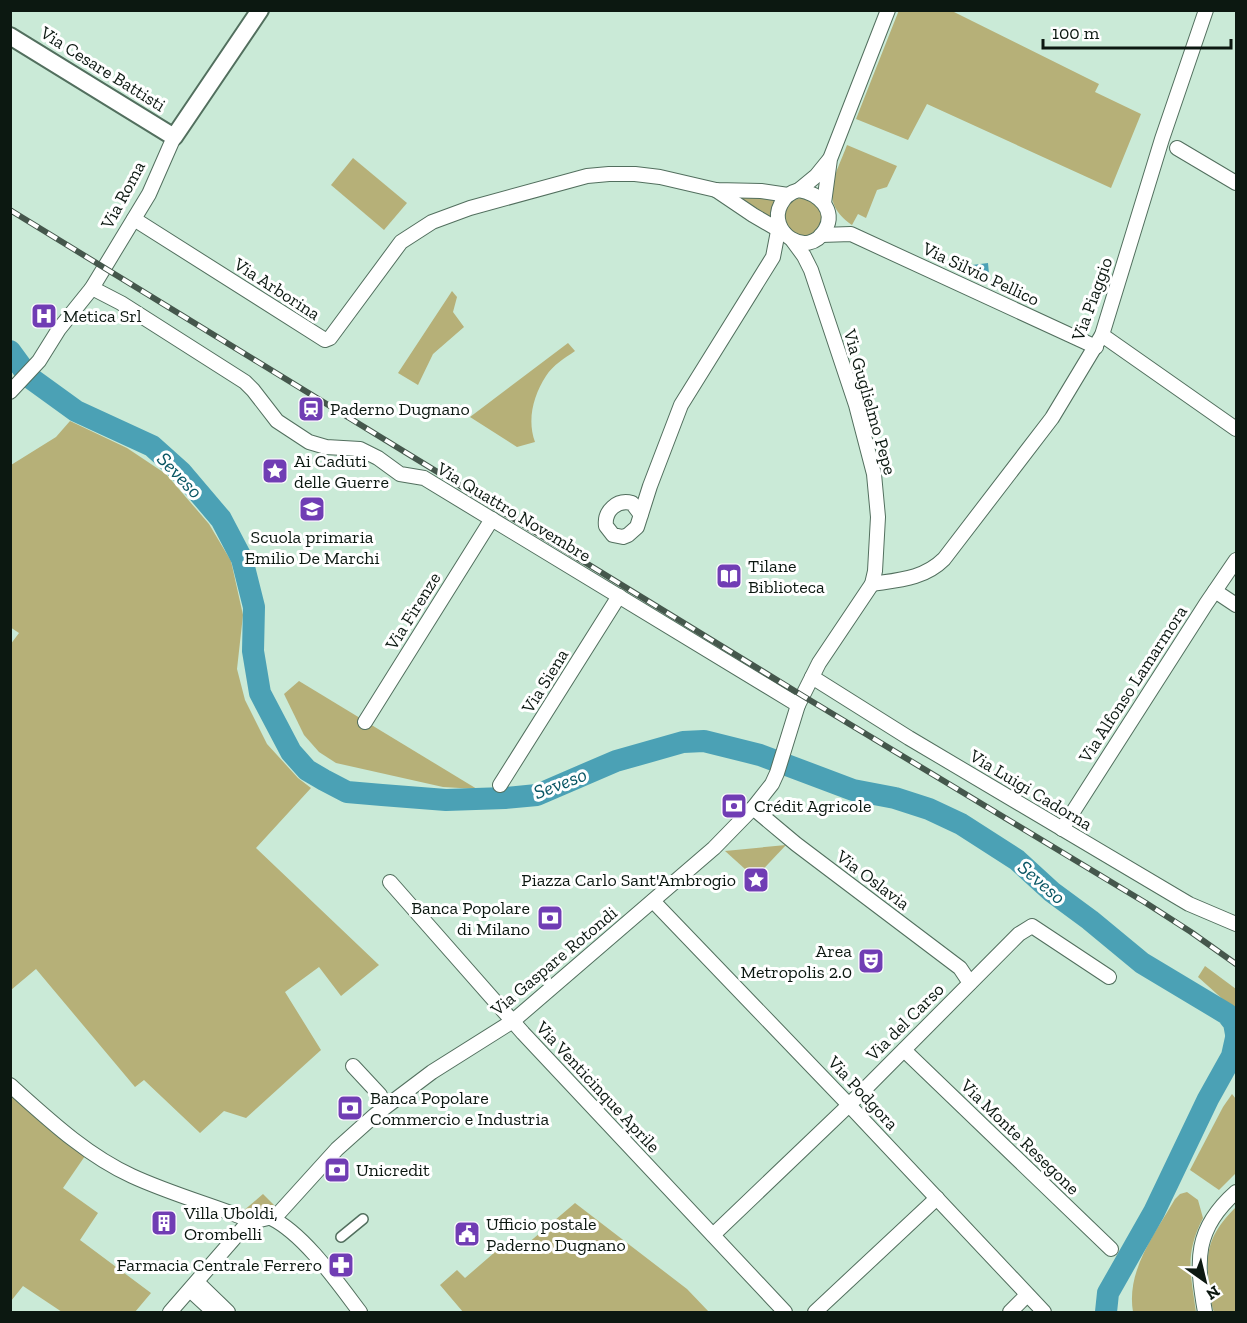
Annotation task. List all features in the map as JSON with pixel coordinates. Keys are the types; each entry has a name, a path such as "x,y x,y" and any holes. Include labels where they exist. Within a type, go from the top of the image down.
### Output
{"street":[{"name":"Via Roma","path":"15,388 39,361 59,329 92,288 149,194 174,136 260,10"},
{"path":"794,239 828,223 824,204 831,159 888,10"},
{"name":"Via Piaggio","path":"872,584 919,576 944,559 1052,418 1099,341 1162,139 1206,10"},
{"name":"Via Cesare Battisti","path":"10,36 174,136"},
{"path":"1177,148 1236,183"},
{"path":"794,239 779,209 794,193 816,176 831,159"},
{"name":"Via Arborina","path":"134,219 325,340 330,338 401,242 432,222 470,208 587,176 644,175 716,190"},
{"path":"716,190 815,195 824,204"},
{"path":"716,190 794,239"},
{"name":"Via Silvio Pellico","path":"824,204 851,234 1099,341 1236,429"},
{"name":"Via Silvio Pellico","path":"650,486 681,405 773,257 794,239 851,234"},
{"name":"Via Guglielmo Pepe","path":"794,239 813,248 812,270"},
{"name":"Via Guglielmo Pepe","path":"794,239 812,270 856,405 874,474 878,517 875,571 872,584 827,651 798,705"},
{"name":"Via Quattro Novembre","path":"92,288 121,303 245,382 277,421 309,442 323,446 360,449 400,474 424,478 798,705"},
{"path":"650,486 637,527 628,536 617,537 609,531 605,520 610,509 620,503 630,502 650,486"},
{"path":"630,502 641,515"},
{"name":"Via Firenze","path":"365,722 492,519"},
{"name":"Via Alfonso Lamarmora","path":"1062,829 1236,560"},
{"path":"1215,591 1236,605"},
{"name":"Via Siena","path":"500,785 619,596"},
{"name":"Via Luigi Cadorna","path":"812,677 909,738 1189,904 1236,924"},
{"name":"Via Gaspare Rotondi","path":"271,1218 287,1206 337,1149 384,1108 432,1072 513,1021 714,848 753,808 772,784 798,705"},
{"name":"Via Oslavia","path":"753,808 796,844 960,968 970,982"},
{"name":"Via Venticinque Aprile","path":"390,882 513,1021 785,1312"},
{"name":"Via Podgora","path":"653,901 1044,1312"},
{"name":"Via del Carso","path":"713,1234 849,1105 1019,934 1032,926 1109,977"},
{"name":"Via Monte Resegone","path":"904,1050 1111,1249"},
{"path":"353,1066 380,1095 384,1108"},
{"path":"10,1085 82,1147 129,1175 252,1221"},
{"path":"1205,1312 1199,1273 1200,1249 1208,1227 1223,1205 1236,1192"},
{"path":"815,1312 937,1198"},
{"path":"170,1312 244,1227 252,1221 271,1218 318,1258 360,1312"},
{"path":"341,1237 363,1219"},
{"path":"193,1286 214,1312"},
{"path":"193,1286 228,1312"},
{"path":"1010,1312 1027,1295"}],"shaded area":[{"path":"899,10 952,11 1099,84 1095,92 1141,114 1111,188 927,104 908,140 856,119"},
{"path":"847,145 897,166 887,187 877,190 866,218 858,214 852,225 835,207 832,198 834,178"},
{"path":"353,158 407,203 384,230 331,185"},
{"path":"737,193 776,198 770,220 735,198"},
{"path":"803,198 816,204 822,217 816,230 803,236 790,230 784,217 790,204"},
{"path":"452,291 457,297 453,312 464,327 433,354 418,385 398,373"},
{"path":"568,343 575,351 549,372 535,400 532,425 535,442 517,447 470,417"},
{"path":"70,421 127,448 166,474 209,524 231,561 243,615 237,669 245,700 267,744 298,778 311,788 256,848 379,965 341,996 319,967 285,992 321,1050 246,1118 224,1111 200,1133 144,1080 135,1087 36,969 11,990 10,645 19,633 10,627 11,465 56,437"},
{"path":"299,681 477,789 443,787 336,763 319,752 304,735 284,694"},
{"path":"786,845 755,878 725,851"},
{"path":"1205,966 1236,989 1236,1011 1198,977"},
{"path":"11,1089 85,1156 63,1188 98,1213 80,1240 151,1293 135,1312 62,1312 23,1286 11,1301"},
{"path":"1232,1094 1236,1099 1236,1173 1219,1190 1190,1170"},
{"path":"1187,1192 1198,1200 1203,1218 1193,1243 1190,1265 1196,1312 1133,1312 1134,1282 1144,1253 1175,1199"},
{"path":"263,1194 278,1209 257,1214 242,1212"},
{"path":"575,1203 687,1289 709,1312 463,1312 440,1285 457,1270 465,1278 510,1239 520,1250"},
{"path":"1236,1207 1236,1312 1214,1312 1208,1276 1208,1254 1214,1235"}],"water":[{"path":"988,263 989,274 965,276 964,266"}],"waterway":[{"name":"Seveso","path":"10,351 29,377 76,411 152,446 181,472 221,519 242,559 254,607 253,651 260,693 291,752 307,770 324,780 347,792 446,800 505,798 537,795 616,761 683,742 704,741 760,755 853,790 895,798 929,809 961,824 1017,860 1052,892 1142,963 1227,1014 1234,1023 1236,1034"},
{"name":"Seveso","path":"1106,1312 1108,1293 1154,1212 1208,1099 1232,1056 1236,1038"}],"railway":[{"path":"10,210 803,696 1146,903 1236,964"}],"place":[{"name":"Metica Srl","path":"44,316"},
{"name":"Paderno Dugnano","path":"311,409"},
{"name":"Ai Caduti delle Guerre","path":"275,471"},
{"name":"Scuola primaria Emilio De Marchi","path":"312,509"},
{"name":"Tilane Biblioteca","path":"729,576"},
{"name":"Crédit Agricole","path":"734,806"},
{"name":"Piazza Carlo Sant'Ambrogio","path":"756,880"},
{"name":"Banca Popolare di Milano","path":"550,918"},
{"name":"Area Metropolis 2.0","path":"871,961"},
{"name":"Banca Popolare Commercio e Industria","path":"350,1108"},
{"name":"Unicredit","path":"337,1170"},
{"name":"Villa Uboldi, Orombelli","path":"164,1223"},
{"name":"Ufficio postale Paderno Dugnano","path":"467,1234"},
{"name":"Farmacia Centrale Ferrero","path":"341,1265"}]}
